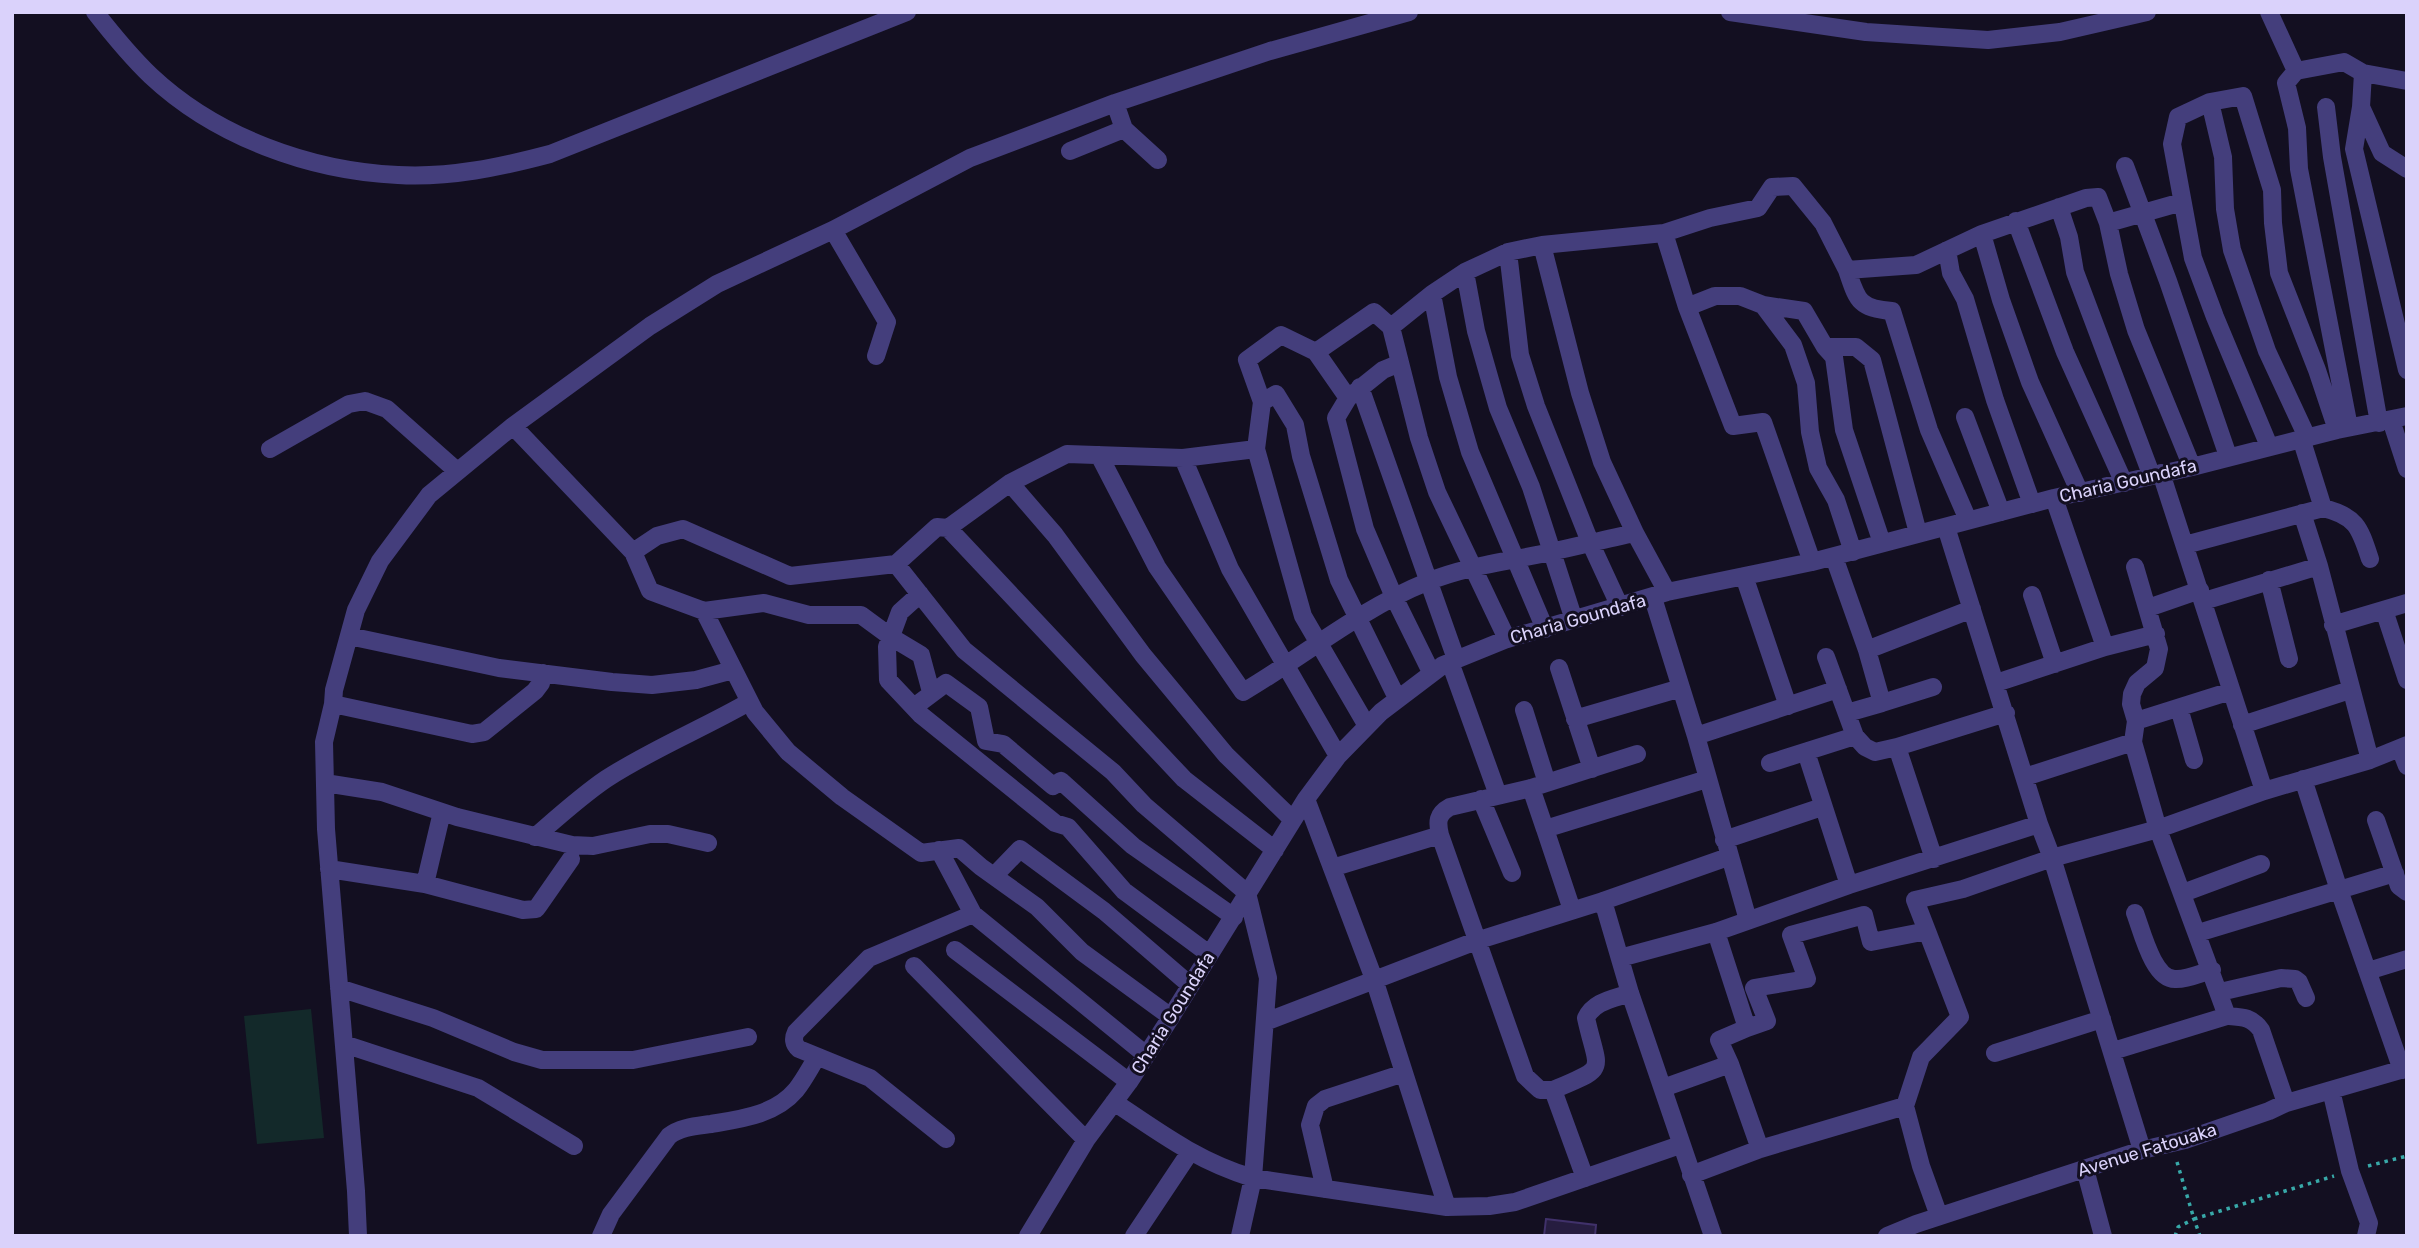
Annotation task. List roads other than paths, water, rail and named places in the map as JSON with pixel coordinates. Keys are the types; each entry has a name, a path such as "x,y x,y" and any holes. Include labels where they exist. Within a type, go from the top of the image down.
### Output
{"street":[{"path":"95,12 120,44 153,77 206,118 281,153 346,170 398,176 492,168 550,154 907,12"},
{"path":"358,1236 329,869 324,742 334,690 356,610 380,561 429,495 513,426 650,327 717,284 834,230 970,158 1115,103 1270,51 1409,12"},
{"path":"1730,12 1866,32 1988,40 2060,32 2147,12"},
{"path":"2269,12 2296,71"},
{"path":"2343,428 2299,169 2297,128 2286,83 2296,71 2344,62 2363,73 2407,81"},
{"path":"2363,73 2354,149 2407,370"},
{"path":"2269,446 2193,258 2172,144 2178,117 2210,102 2243,96 2272,190 2273,223 2280,273 2317,370 2343,428"},
{"path":"2210,102 2223,157 2225,209 2232,250 2267,351 2304,438 2323,508"},
{"path":"1115,103 1124,128 1158,160"},
{"path":"2326,107 2332,157 2392,420 2407,469"},
{"path":"2361,107 2382,153 2407,169"},
{"path":"1070,150 1124,128"},
{"path":"2125,166 2228,456"},
{"path":"1391,327 1465,272 1508,252 1542,245 1664,233 1710,218 1758,208 1772,187 1793,186 1823,223 1847,270 1856,297 1871,310 1892,311 1929,430 1968,520"},
{"path":"1847,270 1916,265 1982,234 2086,198 2098,197 2108,223 2119,274 2136,330 2192,467"},
{"path":"2108,223 2182,202"},
{"path":"2059,207 2075,272 2185,545 2264,791"},
{"path":"2017,221 2065,352 2124,482"},
{"path":"834,230 887,322 876,356"},
{"path":"1664,233 1687,307 1733,426 1763,422 1812,562"},
{"path":"1982,234 2001,300 2030,382 2080,493"},
{"path":"1542,245 1580,393 1598,450 1660,595 1681,688 1748,920"},
{"path":"1947,250 1951,273 1965,299 1995,400 2032,504"},
{"path":"1508,252 1520,355 1536,406 1590,542 1620,607"},
{"path":"1465,272 1476,331 1498,408 1531,487 1574,620"},
{"path":"1433,294 1448,377 1470,452 1545,629"},
{"path":"1687,307 1715,296 1740,296 1763,305 1804,311 1834,357 1844,430 1882,543"},
{"path":"1763,305 1793,345 1806,383 1818,468 1836,500 1853,552"},
{"path":"1316,352 1374,312 1391,327 1419,438 1437,492 1507,639"},
{"path":"1367,726 1303,616 1256,449 1262,402 1247,360 1280,335 1316,352 1354,392 1428,582 1453,660 1512,873"},
{"path":"1825,347 1856,347 1872,360 1918,533"},
{"path":"1400,363 1383,370 1354,392 1336,418 1365,529 1394,597 1432,672"},
{"path":"1262,402 1276,394 1295,425 1301,456 1339,580 1397,698"},
{"path":"270,449 349,404 365,401 387,409 457,471"},
{"path":"1965,417 2001,512"},
{"name":"Charia Goundafa","path":"1028,1236 1086,1140 1129,1082 1171,1017 1306,799 1338,756 1367,726 1397,698 1432,672 1453,660 1507,639 1660,595 1834,557 2054,498 2192,467 2343,428 2392,420"},
{"path":"513,426 633,552 650,591 704,611 764,603 809,615 861,615 922,655 932,692"},
{"path":"633,552 657,536 683,529 790,576 897,564 937,527 948,528 1010,483 1067,454 1183,458 1256,449"},
{"path":"1099,455 1157,567 1243,692 1286,666 1318,641 1394,597 1428,582 1473,568 1635,533"},
{"path":"1183,458 1230,569 1338,756"},
{"path":"1010,483 1055,535 1143,655 1226,755 1293,820"},
{"path":"2054,498 2105,647"},
{"path":"2185,545 2323,508 2355,522 2361,531 2370,559"},
{"path":"2302,513 2319,566 2370,760"},
{"path":"1946,527 2142,1150"},
{"path":"948,528 1184,779 1275,850"},
{"path":"1834,557 1867,650 1882,703"},
{"path":"897,564 964,650 1113,772 1144,805 1247,893 1268,978 1253,1178 1240,1236"},
{"path":"2148,608 2319,566"},
{"path":"2135,567 2157,634 2159,659 2155,668 2137,683 2132,694 2131,704 2136,721 2133,742 2158,829 2227,1016"},
{"path":"1744,576 1788,706"},
{"path":"2269,580 2289,659"},
{"path":"920,594 900,612 887,647 888,680 914,707 1055,823 1068,827 1124,891 1209,954"},
{"path":"2032,595 2055,664"},
{"path":"2333,625 2407,603"},
{"path":"1867,650 1972,609"},
{"path":"2384,610 2407,680"},
{"path":"704,611 749,702 788,752 842,797 921,853 959,848 1037,908 1083,952 1171,1017"},
{"path":"1996,683 2105,647 2157,634"},
{"path":"349,636 499,668 652,685 696,680 733,670"},
{"path":"1826,657 1854,736 1875,752 2006,713"},
{"path":"1559,668 1592,769"},
{"path":"333,704 479,734 535,691 541,683 543,673"},
{"path":"914,707 946,682 979,707 986,741 1003,744 1052,786 1061,781 1133,846 1234,917"},
{"path":"1847,713 1933,687"},
{"path":"1575,719 1681,688"},
{"path":"1696,736 1838,690"},
{"path":"2242,725 2350,690"},
{"path":"2136,721 2231,691"},
{"path":"535,837 609,777 664,745 699,730 749,702"},
{"path":"2179,708 2193,760"},
{"path":"1524,710 1545,829 1572,910"},
{"path":"1770,763 1854,736"},
{"path":"2025,777 2133,742"},
{"path":"1940,1216 1921,1166 1905,1106 1921,1057 1960,1017 1915,900 1963,889 2052,858 2158,829 2264,791 2370,760 2403,746 2407,766"},
{"path":"1897,747 1934,859"},
{"path":"1806,752 1849,885"},
{"path":"1630,993 1598,1004 1590,1010 1586,1018 1597,1056 1595,1068 1590,1074 1553,1090 1540,1090 1525,1076 1476,941 1437,821 1444,810 1539,785 1637,754"},
{"path":"1545,829 1707,779"},
{"path":"2304,779 2339,891 2405,1069"},
{"path":"325,783 382,792 442,812 572,845 593,846 650,834 668,834 708,843"},
{"path":"1306,799 1374,979 1447,1207"},
{"path":"1265,1022 1476,941 1603,901 1822,807"},
{"path":"425,884 442,812"},
{"path":"2376,820 2399,886 2407,892"},
{"path":"1620,958 1716,932 1849,885 2039,824"},
{"path":"1332,868 1440,835"},
{"path":"994,876 1020,849 1104,911 1190,985"},
{"path":"939,850 973,914 1146,1055"},
{"path":"329,869 425,884 531,910 539,905 571,859"},
{"path":"2183,893 2261,864"},
{"path":"2198,933 2395,873"},
{"path":"1603,901 1630,993 1713,1236"},
{"path":"2134,912 2156,968 2164,977 2176,980 2212,970"},
{"path":"946,1139 870,1078 795,1046 793,1037 869,958 973,914"},
{"path":"1760,1149 1730,1064 1719,1041 1767,1021 1754,988 1807,979 1791,935 1864,915 1871,942 1927,931"},
{"path":"1716,932 1747,1028"},
{"path":"955,950 1129,1082"},
{"path":"2368,971 2407,959"},
{"path":"914,966 1086,1140"},
{"path":"2220,992 2288,978 2300,982 2306,998"},
{"path":"339,988 433,1018 514,1052 542,1060 633,1060 748,1037"},
{"path":"2113,1051 2227,1016 2245,1017 2255,1021 2261,1030 2286,1103"},
{"path":"1995,1053 2102,1018"},
{"path":"344,1044 478,1088 574,1146"},
{"path":"601,1236 611,1213 675,1131 748,1118 781,1104 796,1090 817,1057"},
{"path":"1663,1088 1730,1064"},
{"name":"Avenue Fatouaka","path":"1887,1236 1940,1216 2269,1111 2286,1103 2405,1069"},
{"path":"1325,1189 1310,1125 1315,1106 1325,1099 1404,1073"},
{"path":"1553,1090 1585,1178"},
{"path":"2331,1090 2367,1229"},
{"path":"1114,1102 1190,1152 1223,1169 1253,1178 1447,1207 1516,1202 1681,1145"},
{"path":"1691,1175 1760,1149 1905,1106"},
{"path":"1134,1236 1190,1152"},
{"path":"2085,1169 2103,1236"}]}
